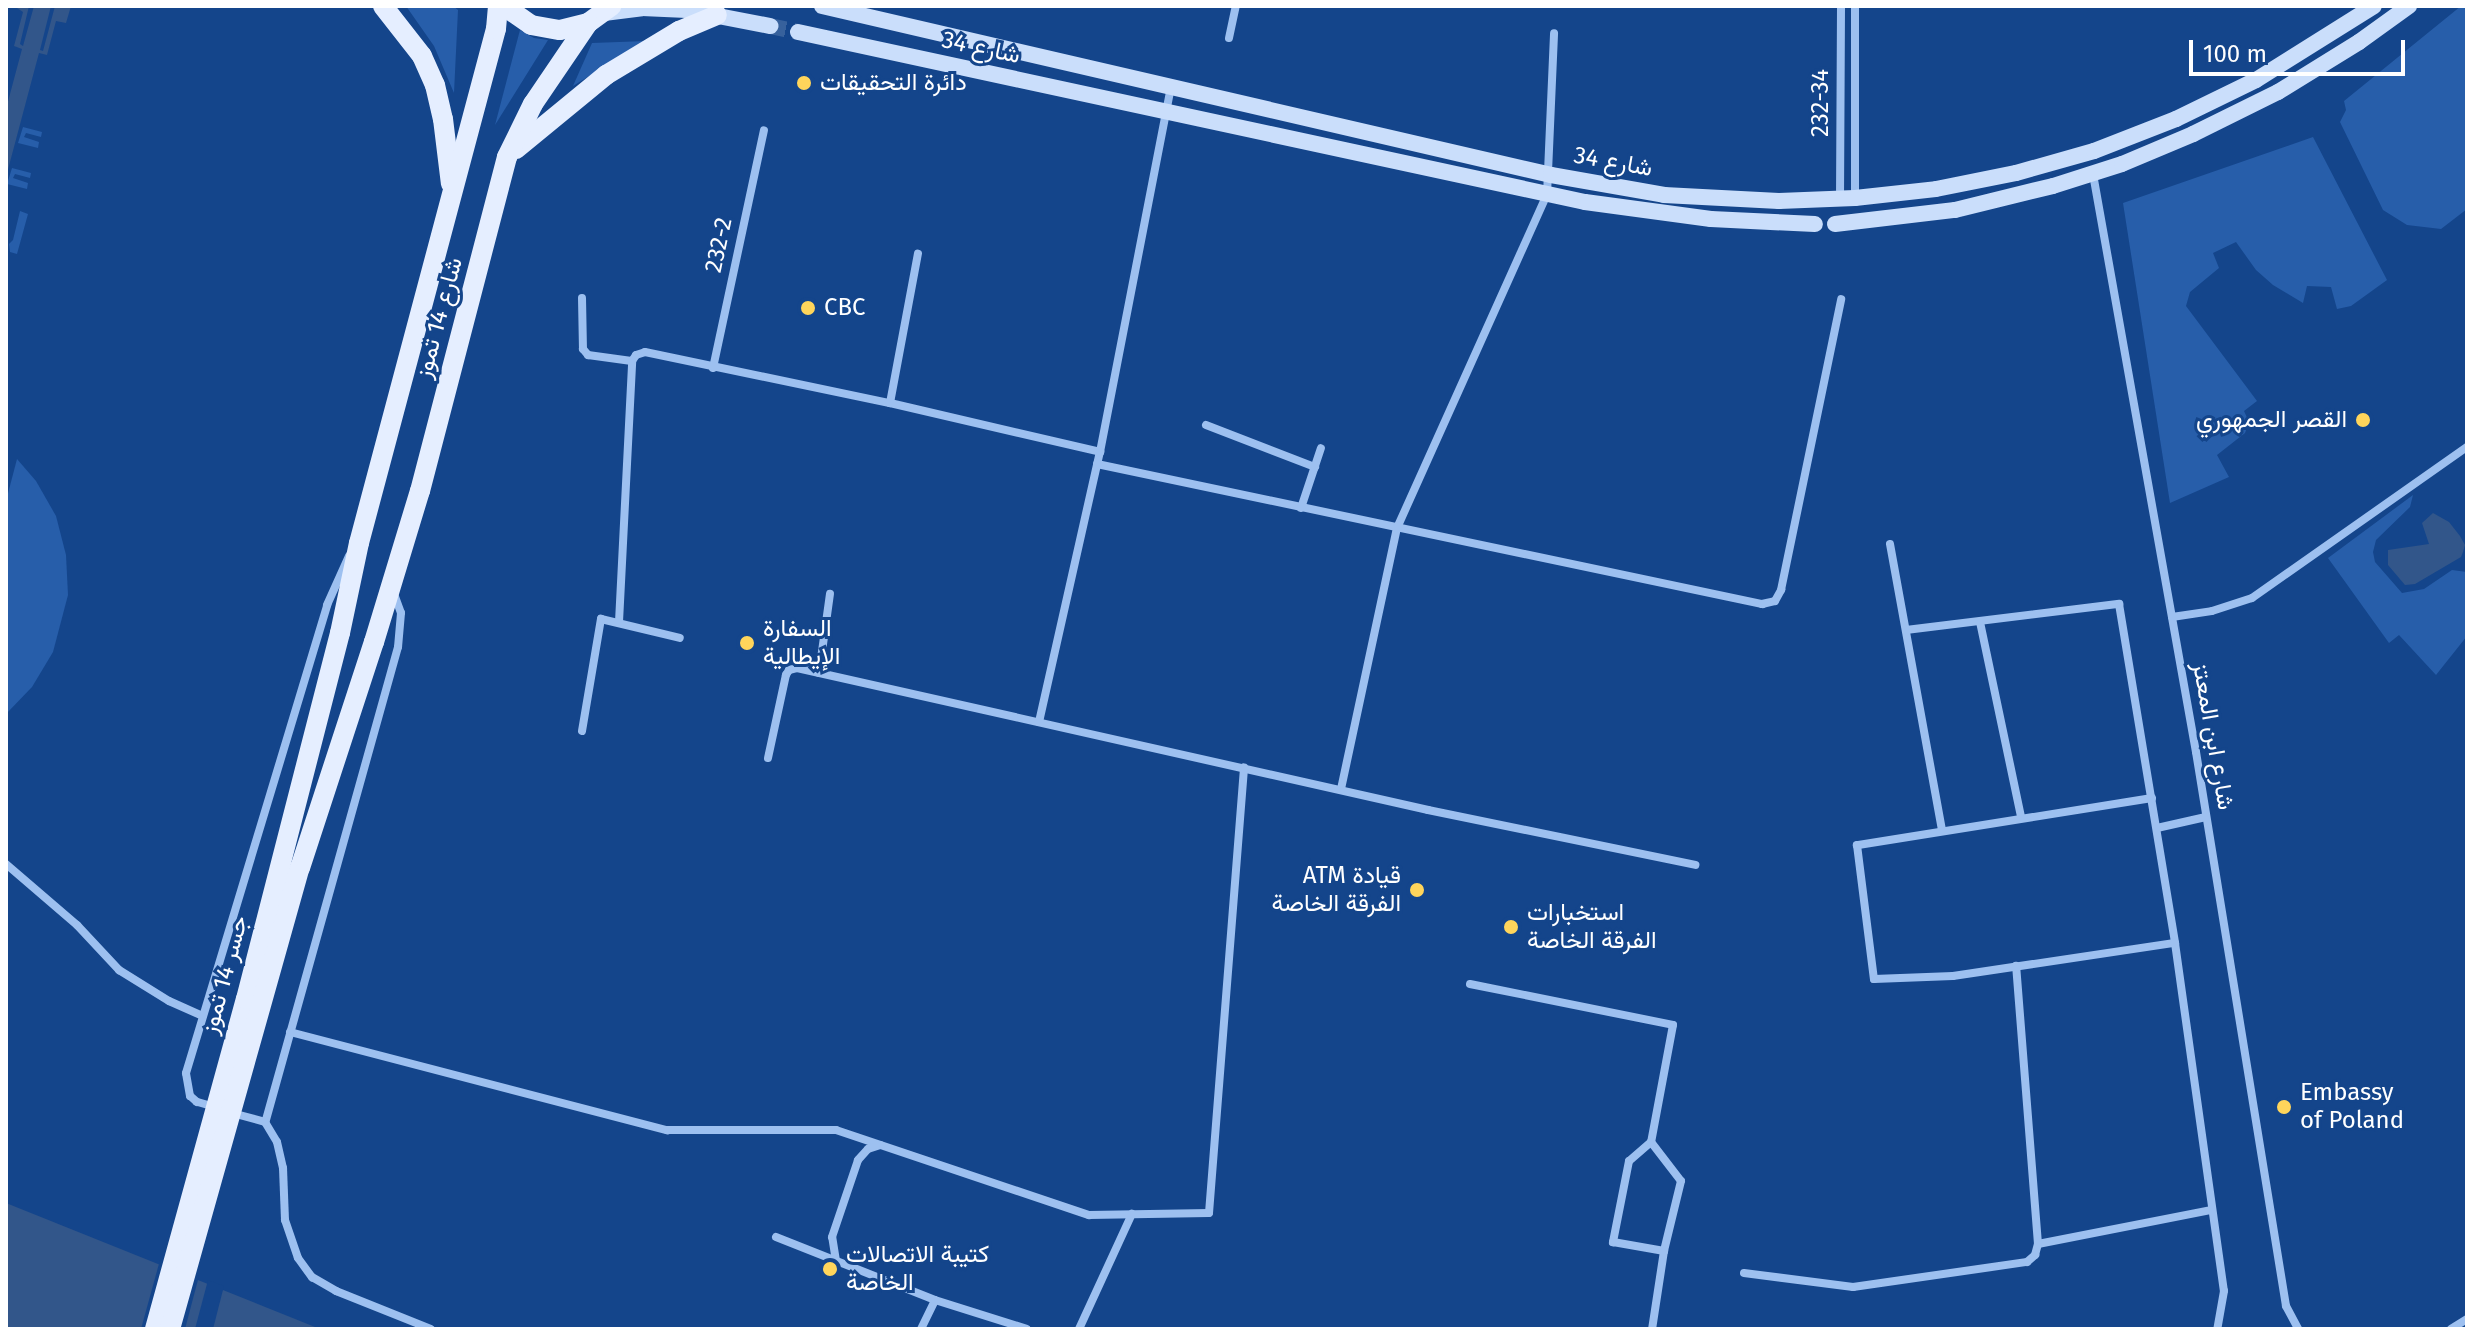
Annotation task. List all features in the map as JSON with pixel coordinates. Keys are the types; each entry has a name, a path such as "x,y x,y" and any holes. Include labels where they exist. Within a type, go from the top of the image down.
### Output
{"main road":[{"path":"383,6 422,56 435,85 443,119 452,197"},
{"path":"501,6 518,18 545,29 574,28 601,14 664,8 770,26"},
{"name":"شارع 14 تموز","path":"340,633 359,543 501,6"},
{"name":"شارع 34","path":"822,6 1551,175 1702,199 1848,199 1976,181 2094,151 2176,119 2256,80 2374,6"},
{"path":"1835,224 1955,210 2093,174 2193,134 2278,92 2409,6"},
{"name":"شارع 14 تموز","path":"374,642 392,589 507,157 533,104 601,14"},
{"path":"507,157 606,75 679,31 717,15"},
{"name":"شارع 34","path":"798,32 1547,195 1667,215 1815,224"},
{"name":"جسر 14 تموز","path":"155,1329 250,984 340,633"},
{"name":"جسر 14 تموز","path":"170,1329 296,883 374,642"}],"street":[{"path":"1229,38 1236,6"},
{"name":"232-34","path":"1841,6 1848,199"},
{"name":"232-34","path":"1848,199 1855,6"},
{"path":"1341,789 1397,528 1547,195 1551,175 1554,33"},
{"path":"1039,722 1100,452 1171,87"},
{"name":"232-2","path":"713,368 764,130"},
{"name":"شارع ابن المعتز","path":"2093,174 2172,617 2286,1306 2298,1329"},
{"path":"890,403 918,254"},
{"path":"582,298 583,349 588,355 632,361 645,352 890,403 1100,452"},
{"path":"1097,464 1762,604 1775,601 1781,590 1841,299"},
{"path":"619,622 632,361"},
{"path":"1206,425 1315,467"},
{"path":"2172,617 2212,611 2252,598 2467,447"},
{"path":"1301,508 1321,448"},
{"path":"359,543 344,565 327,605 186,1073 190,1096 197,1102 265,1122 277,1142 283,1168 285,1220 298,1258 312,1277 336,1291 431,1329"},
{"path":"1890,544 1942,830"},
{"path":"265,1122 398,647 401,613 392,589"},
{"path":"819,673 830,594"},
{"path":"1906,630 2119,604 2175,943 2224,1291 2217,1329"},
{"path":"582,731 601,619 680,638"},
{"path":"1980,622 2021,817"},
{"path":"768,758 786,675 789,670 797,668 1695,865"},
{"path":"290,1032 667,1130 836,1130 1089,1215 1209,1213 1244,767"},
{"path":"2152,798 1857,845 1874,979 1953,976 2175,943"},
{"path":"2157,828 2206,817"},
{"path":"6,864 77,925 119,970 169,1001 202,1016"},
{"path":"1744,1273 1853,1287 2027,1262 2035,1255 2038,1244 2016,966"},
{"path":"1470,984 1673,1025 1651,1142 1629,1161 1613,1242 1664,1251"},
{"path":"1651,1142 1681,1181 1664,1251 1652,1329"},
{"path":"836,1261 832,1237 858,1160 868,1149 880,1145"},
{"path":"2038,1244 2212,1210"},
{"path":"1079,1329 1132,1214"},
{"path":"776,1237 935,1300 1027,1329"},
{"path":"921,1329 935,1300"},
{"path":"2451,1329 2467,1319"}],"shaded area":[{"path":"14,6 29,6 20,44 23,46 34,6 51,6 40,50 43,51 55,6 71,6 66,23 56,21 47,55 39,53 6,177 6,109 22,49 14,46 23,12"},
{"path":"406,6 453,6 458,10 454,93 434,46"},
{"path":"2461,6 2467,6 2467,209 2441,229 2407,225 2383,210 2340,122 2346,110 2344,101"},
{"path":"520,30 534,38 548,40 495,125"},
{"path":"646,41 573,86 592,43"},
{"path":"23,127 42,132 41,137 26,133 24,137 39,142 38,148 18,143"},
{"path":"2313,137 2387,280 2351,306 2337,309 2331,287 2307,286 2303,303 2273,285 2256,270 2236,242 2213,253 2219,268 2190,292 2186,306 2257,401 2244,411 2249,422 2245,433 2217,455 2229,477 2170,503 2123,203"},
{"path":"12,168 31,173 30,178 15,174 13,178 28,183 27,189 7,184"},
{"path":"20,211 28,214 17,254 10,252 9,244 13,240"},
{"path":"17,459 36,481 56,516 66,555 68,595 53,652 32,687 6,714 6,501"},
{"path":"2413,495 2410,507 2376,540 2373,552 2375,562 2402,593 2424,589 2452,570 2467,572 2467,636 2436,675 2399,635 2389,643 2328,558"},
{"path":"2433,513 2449,522 2460,536 2465,545 2463,552 2461,557 2415,584 2405,585 2388,565 2388,550 2429,544 2422,523"},
{"path":"6,1203 320,1329 6,1329"}],"pier":[{"path":"160,1260 199,1276 185,1329 141,1329"},
{"path":"208,1280 224,1286 213,1329 195,1329"}],"tunnel":[{"path":"770,26 798,32"}],"place":[{"name":"دائرة التحقيقات","path":"804,83"},
{"name":"CBC","path":"808,308"},
{"name":"القصر الجمهوري","path":"2363,420"},
{"name":"السفارة الإيطالية","path":"747,643"},
{"name":"ATM قيادة الفرقة الخاصة","path":"1417,890"},
{"name":"استخبارات الفرقة الخاصة","path":"1511,927"},
{"name":"Embassy of Poland","path":"2284,1107"},
{"name":"كتيبة الاتصالات الخاصة","path":"830,1269"}]}
